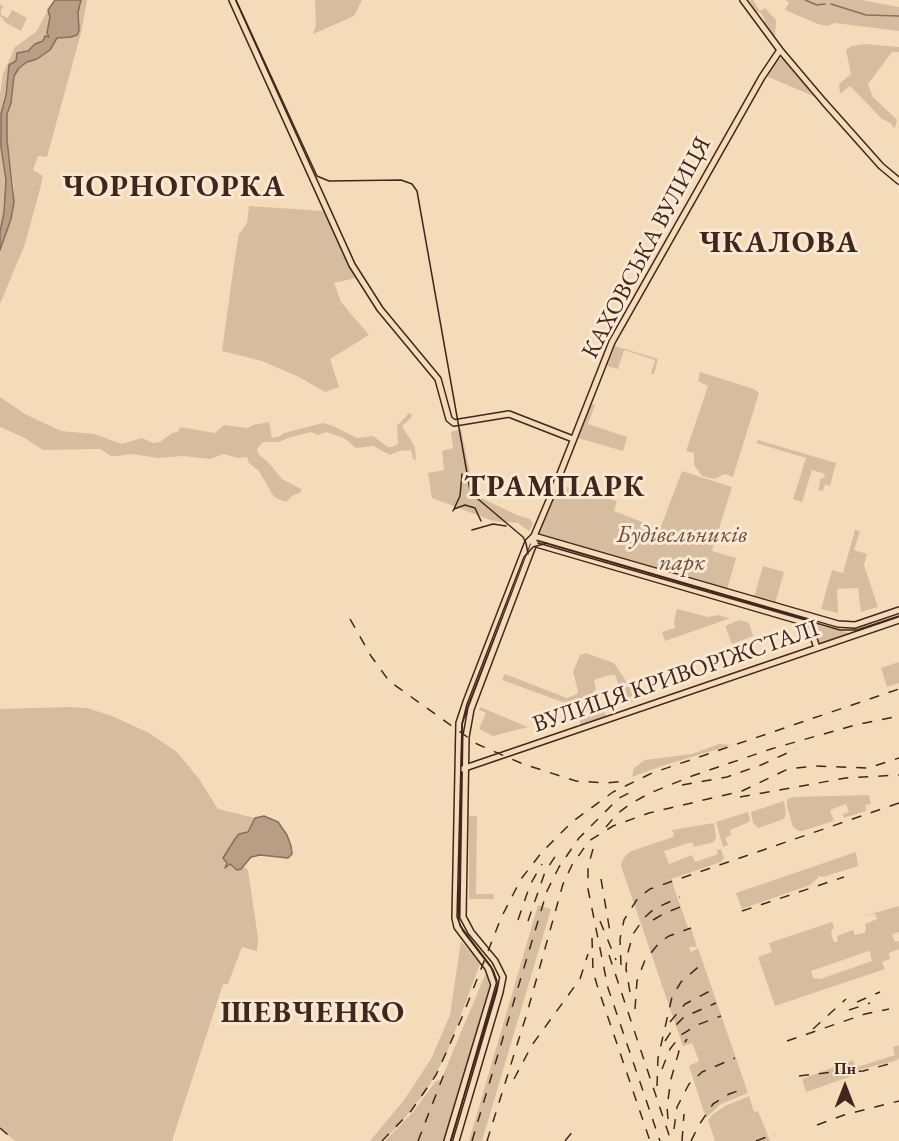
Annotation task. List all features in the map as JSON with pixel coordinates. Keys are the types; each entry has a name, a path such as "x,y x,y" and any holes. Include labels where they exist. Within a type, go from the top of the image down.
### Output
{"main road":[{"path":"232,0 355,271 380,309 438,379 447,418 454,423 509,414 573,440"},
{"path":"743,0 780,50 875,160 899,181"},
{"name":"КАХОВСЬКА ВУЛИЦЯ","path":"532,540 612,342 762,77 780,50"},
{"path":"456,1141 503,977 495,961 471,932 463,917 467,727 471,709 532,540"},
{"path":"447,1141 494,985 488,968 457,927 455,918 459,727 462,712 532,540"},
{"name":"ВУЛИЦЯ КРИВОРІЖСТАЛІ","path":"532,540 811,621 850,625 899,610"},
{"name":"ВУЛИЦЯ КРИВОРІЖСТАЛІ","path":"458,769 899,620"},
{"path":"811,621 817,648"}],"green space":[{"path":"81,0 87,0 81,33 47,157 38,156 33,170 43,176 40,189 25,244 0,304 0,250 11,219 14,187 7,140 7,114 11,103 14,76 27,61 37,59 50,50 57,38 73,37 79,31 78,12"},
{"path":"315,0 362,0 354,16 313,34 316,25"},
{"path":"749,0 753,0 760,11 765,8 776,20 775,37 764,22 761,13 756,11"},
{"path":"785,0 861,0 899,7 899,31 835,23 827,26 818,24 785,10 789,2"},
{"path":"0,4 3,6 1,15 8,18 12,10 27,18 21,31 6,23 0,16"},
{"path":"48,10 50,17 47,33 49,37 35,44 28,51 19,52 16,61 9,65 1,147 6,180 0,232 0,94 3,74 15,47 36,32"},
{"path":"865,44 899,47 899,52 892,52 868,84 873,97 897,120 895,128 891,123 882,119 850,86 840,94 839,84 851,74 846,50 852,46"},
{"path":"779,58 784,60 818,98 766,76"},
{"path":"249,206 324,211 356,278 334,283 341,302 369,335 330,359 339,387 325,392 299,377 262,361 222,351 239,234 247,223"},
{"path":"615,346 658,359 654,374 651,374 655,360 624,350 618,369 607,366"},
{"path":"700,372 754,389 759,393 733,477 725,474 715,479 702,476 694,465 694,453 686,451 708,386 698,381"},
{"path":"0,397 25,414 61,431 94,434 122,444 142,438 153,443 160,442 172,433 178,432 180,427 215,433 224,425 248,428 269,422 272,438 323,423 357,438 373,436 388,447 392,447 398,444 397,426 409,413 412,415 411,418 402,426 415,447 416,460 413,459 411,450 399,451 390,455 373,446 356,448 344,438 326,432 318,435 311,432 279,442 263,442 257,449 258,454 282,479 301,489 301,492 286,502 274,497 259,471 249,463 247,457 238,458 224,454 210,459 183,456 158,458 131,454 111,456 100,449 43,450 23,437 0,427"},
{"path":"591,404 595,405 588,424 627,437 623,451 578,438"},
{"path":"461,429 473,488 477,496 530,519 533,524 529,531 518,523 493,521 432,498 428,473 444,470 442,451 453,448 451,432"},
{"path":"758,440 836,463 830,486 825,484 823,491 818,490 821,478 824,478 825,474 812,470 802,502 793,499 806,458 756,443"},
{"name":"Будівельників парк","path":"682,471 732,487 712,551 736,558 726,593 534,536 556,484 617,501 614,511 660,529"},
{"path":"855,530 860,531 854,550 867,554 864,565 878,607 861,612 858,588 837,589 838,613 821,609 832,570 843,573"},
{"path":"763,566 784,572 774,607 753,601"},
{"path":"677,609 708,617 718,615 729,618 665,641 662,632 675,628"},
{"path":"740,620 749,623 753,636 732,644 725,626"},
{"path":"812,624 847,632 848,635 819,644"},
{"path":"586,653 614,663 628,684 635,701 626,704 615,675 594,680 596,689 593,692 599,707 602,706 606,716 580,725 584,709 502,680 505,674 567,698 577,694 573,672 580,655"},
{"path":"899,662 899,683 887,687 881,668"},
{"path":"480,707 528,727 493,736 479,729 486,713 479,710"},
{"path":"87,708 112,716 149,733 177,752 199,779 218,809 255,818 251,829 239,835 223,858 228,866 230,864 237,870 244,867 248,870 258,938 257,951 242,947 228,984 223,984 172,1141 15,1141 0,1128 0,709"},
{"path":"719,744 731,745 632,777 634,768 645,760 692,754"},
{"path":"869,795 871,804 865,805 866,811 844,818 843,814 849,812 846,804 830,810 834,821 802,831 793,827 787,806 787,799 794,797"},
{"path":"784,801 786,813 784,819 758,828 753,823 751,812"},
{"path":"748,812 749,822 730,830 731,835 725,838 728,845 723,847 716,822"},
{"path":"469,816 477,816 476,894 494,894 494,899 469,899"},
{"path":"714,823 716,838 714,842 694,847 692,842 664,851 669,864 692,855 695,862 718,854 717,850 721,849 724,858 721,862 671,879 697,947 689,947 691,952 698,948 748,1093 721,1104 706,1118 689,1066 699,1061 692,1043 683,1046 621,866 629,852 673,837 672,830"},
{"path":"856,852 858,866 823,877 818,876 810,885 742,909 736,893"},
{"path":"538,905 551,909 482,1141 469,1141"},
{"path":"899,906 899,932 892,934 895,942 899,941 899,949 889,953 890,959 882,962 885,969 775,1006 758,957 772,952 769,943 832,922 834,926 831,933 834,942 838,941 837,936 853,930 855,935 864,934 865,924 877,919 875,914 864,916","holes":["871,952 872,961 820,979 813,978 811,971"]},
{"path":"461,941 480,964 446,1055 425,1093 397,1127 382,1141 370,1141 404,1100 431,1059 450,1015"},
{"path":"488,968 493,979 447,1141 385,1141 413,1112 436,1081 441,1080"},
{"path":"899,1045 899,1058 895,1061 858,1070 857,1067 895,1055 893,1047"},
{"path":"853,1060 858,1074 806,1092 802,1079"},
{"path":"749,1096 754,1112 758,1111 770,1141 715,1141 708,1120 725,1106"}],"shaded area":[{"path":"55,0 81,0 78,12 79,31 77,35 71,37 57,38 50,50 37,59 27,62 14,76 11,103 7,114 7,140 14,202 11,219 0,250 6,180 1,147 1,114 6,95 9,65 16,61 17,53 28,51 35,44 43,41 45,36 49,37 47,33 50,17 48,10"},
{"path":"264,816 278,822 287,835 292,854 288,858 260,855 251,857 241,869 237,870 230,864 225,868 227,863 223,858 235,839 239,834 248,832 255,818"}],"waterway":[{"path":"805,0 817,5 825,4"},
{"path":"831,4 866,15 899,16"}],"tram line":[{"path":"236,0 317,176 329,181 401,180 412,184 417,191 470,490 523,537 528,554"},
{"path":"453,511 460,496 462,474"},
{"path":"454,509 465,505 475,508 481,521"},
{"path":"472,530 493,524 506,526"},
{"path":"538,543 840,630 857,630 899,616"},
{"path":"451,1141 497,981 493,970 463,931 457,917 462,724 467,704 524,557 533,547 547,543"}],"railway":[{"path":"350,619 371,656 389,681 477,744 523,764 576,781 607,783 627,781"},
{"path":"382,1141 411,1111 436,1075 463,1015 501,918 521,879 542,852 572,822 613,792 652,773 899,689"},
{"path":"606,827 630,804 692,776 771,749 855,725 899,716"},
{"path":"682,785 727,777 796,749"},
{"path":"487,1141 527,1013 563,884 572,865 589,841 613,826 649,813 742,791 788,769 814,766 868,768 899,758"},
{"path":"740,797 846,778 899,775"},
{"path":"472,1141 547,891 559,867 579,838 619,798 629,793"},
{"path":"621,965 620,939 624,920 638,898 650,889 899,803"},
{"path":"528,921 545,872 560,849"},
{"path":"593,849 588,867 588,889 608,988 660,1141"},
{"path":"518,920 530,885 542,864"},
{"path":"742,911 844,877"},
{"path":"601,879 610,932"},
{"path":"630,992 626,969 633,934 654,909 680,897"},
{"path":"653,920 683,906"},
{"path":"600,921 616,960"},
{"path":"635,1009 637,981 645,960 660,942 691,928"},
{"path":"592,938 593,971 650,1141"},
{"path":"514,1079 532,1045 580,979 588,954"},
{"path":"609,955 671,1141"},
{"path":"657,1086 658,1058 672,997 681,982 703,963"},
{"path":"670,1022 685,1004 712,990"},
{"path":"857,1002 880,992"},
{"path":"813,1029 846,999"},
{"path":"665,1041 684,1017 716,1003"},
{"path":"849,1010 870,1003"},
{"path":"787,1041 865,1014 889,1009"},
{"path":"662,1069 670,1049 681,1035 697,1025 721,1016"},
{"path":"668,1119 667,1107 671,1079 679,1051 687,1039"},
{"path":"674,1129 677,1107 689,1084 702,1072 735,1058"},
{"path":"799,1076 863,1071 896,1062"},
{"path":"418,1141 444,1074"},
{"path":"691,1141 713,1104 729,1094 746,1088"},
{"path":"817,1125 844,1115 899,1101"},
{"path":"682,1141 684,1114"},
{"path":"0,1128 15,1141"},
{"path":"565,1141 573,1131"},
{"path":"756,1141 775,1134"}],"district":[{"name":"ЧОРНОГОРКА","path":"174,188"},
{"name":"ЧКАЛОВА","path":"779,244"},
{"name":"ТРАМПАРК","path":"555,488"},
{"name":"ШЕВЧЕНКО","path":"313,1014"}]}
